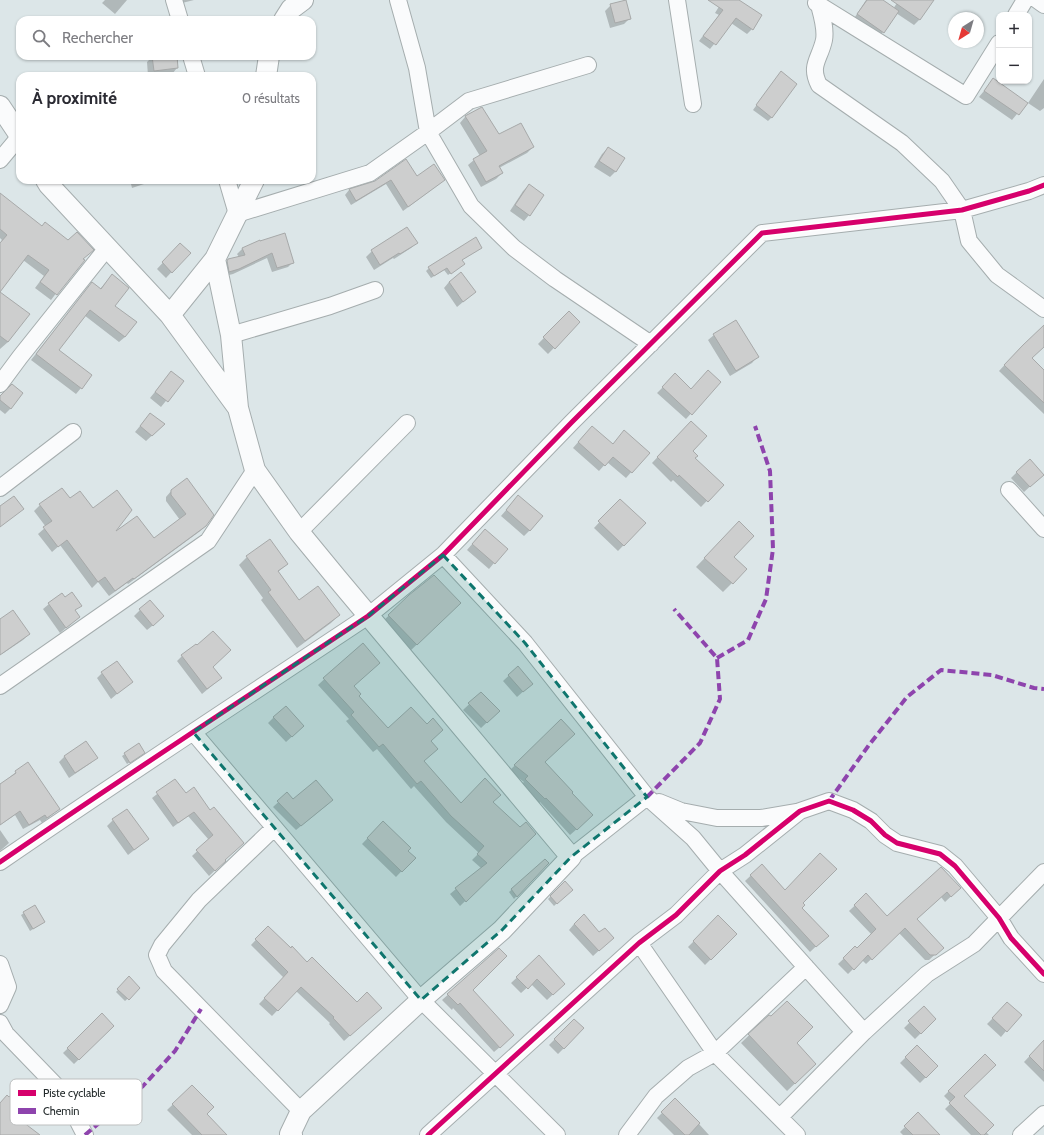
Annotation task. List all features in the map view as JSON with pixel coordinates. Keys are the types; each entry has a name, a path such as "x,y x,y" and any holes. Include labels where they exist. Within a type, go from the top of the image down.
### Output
{"street":[{"path":"174,0 179,16"},
{"path":"287,16 291,9 303,0"},
{"path":"398,0 418,68 428,132 471,206 514,248 555,279 651,344"},
{"path":"677,0 693,104"},
{"path":"1018,12 1025,0"},
{"path":"1037,0 1044,5"},
{"path":"816,3 966,96 996,48"},
{"path":"816,3 824,24 824,39 817,58 814,75 819,85 902,143 942,181 962,210 969,241 997,275 1044,309"},
{"path":"192,60 196,72"},
{"path":"266,72 268,60"},
{"path":"237,214 370,173 469,101 588,65"},
{"path":"0,106 16,130"},
{"path":"0,160 16,141"},
{"path":"48,184 170,315 238,408"},
{"path":"228,184 237,214"},
{"path":"170,315 215,259 252,184"},
{"path":"0,862 114,784 368,616 442,555 762,233 962,210 1029,191 1044,185"},
{"path":"0,384 107,248"},
{"path":"215,259 231,335 238,408 255,470 299,532 571,857"},
{"path":"231,335 330,306 376,290"},
{"path":"299,532 407,423"},
{"path":"0,488 73,432"},
{"path":"0,686 208,541 255,470"},
{"path":"1009,490 1044,529"},
{"path":"442,555 525,643 647,797 693,838 720,871 864,1032"},
{"path":"193,732 421,1000 557,1135"},
{"path":"647,797 681,811 717,818 761,818 800,811 829,801 853,810 871,821 885,836 897,843 940,854 955,866 999,918 1011,938 1044,974"},
{"path":"290,1135 301,1111 421,1000 502,930 571,857 647,797"},
{"path":"428,1135 639,943 676,915 720,871 745,855 800,811"},
{"path":"274,828 200,900 162,945 157,956 164,971 301,1111"},
{"path":"780,1117 864,1032 927,974 974,944 1044,872"},
{"path":"639,943 715,1053 797,1135"},
{"path":"0,964 8,987 0,1005"},
{"path":"627,1135 656,1096 688,1068 715,1053 806,966"},
{"path":"0,1023 6,1034 50,1079"},
{"path":"1021,1135 1044,1114"},
{"path":"80,1125 85,1135"}],"highlighted area":[{"path":"443,555 525,643 647,797 571,857 502,930 421,1000 193,732 368,616"}],"building":[{"path":"626,0 631,19 615,23 610,4"},
{"path":"708,0 739,0 762,15 753,30 736,18 716,45 703,36 723,10"},
{"path":"867,0 883,0 899,11 884,33 857,14"},
{"path":"891,0 934,0 920,20"},
{"path":"153,60 177,60 178,68 154,71"},
{"path":"781,71 797,84 772,118 756,105"},
{"path":"993,78 996,80 996,84 1001,84 1028,103 1019,115 984,91"},
{"path":"482,107 499,134 521,123 534,147 499,166 503,173 486,182 473,159 487,151 465,116"},
{"path":"608,147 625,158 616,172 599,161"},
{"path":"406,159 417,176 434,164 445,180 408,207 391,180 356,201 349,189 375,181"},
{"path":"529,184 544,195 530,216 515,205"},
{"path":"0,193 42,226 45,222 68,240 77,232 94,250 83,259 85,260 57,295 40,282 49,270 28,255 0,292 0,243 7,235 0,229"},
{"path":"407,227 418,243 380,265 371,250"},
{"path":"285,233 294,263 277,268 272,253 239,269 229,272 228,259 245,255 242,248 260,240"},
{"path":"476,237 482,248 462,260 465,264 451,274 447,268 434,276 428,267"},
{"path":"180,243 191,253 172,273 162,262"},
{"path":"461,272 476,292 463,302 449,282"},
{"path":"112,274 129,288 115,306 137,322 125,337 90,310 59,350 92,375 82,389 36,354 92,282 101,289"},
{"path":"0,292 30,314 8,342 0,336"},
{"path":"569,311 580,322 555,349 543,337"},
{"path":"736,320 759,357 736,371 713,334"},
{"path":"1044,325 1044,347 1032,358 1044,370 1044,403 1004,365"},
{"path":"708,370 721,382 692,415 662,387 675,373 691,389"},
{"path":"171,371 184,381 168,402 155,392"},
{"path":"12,384 23,393 11,409 0,400 0,396"},
{"path":"150,413 165,424 152,436 140,426"},
{"path":"691,421 707,436 693,451 698,456 695,458 724,485 708,502 657,457"},
{"path":"592,426 613,444 624,430 650,453 632,473 613,457 605,466 578,442"},
{"path":"1030,459 1044,475 1030,487 1016,472"},
{"path":"187,478 214,515 206,526 134,579 133,578 115,591 105,577 98,582 67,540 58,547 43,527 52,521 39,504 62,488 70,498 80,491 93,508 117,490 132,510 116,531 137,516 154,538 186,514 171,495 171,490"},
{"path":"518,495 543,516 530,531 506,510"},
{"path":"14,496 24,509 0,527 0,506"},
{"path":"620,499 646,523 624,546 598,521"},
{"path":"739,521 754,536 734,557 747,569 733,584 704,558"},
{"path":"485,529 508,549 495,564 472,544"},
{"path":"270,539 288,564 278,571 299,600 318,586 340,615 305,641 268,592 271,590 246,556"},
{"path":"434,575 461,603 417,645 388,615 409,595"},
{"path":"72,592 82,606 75,610 80,617 66,628 48,603 62,593 65,597"},
{"path":"150,600 164,616 153,626 139,609"},
{"path":"13,610 30,634 0,655 0,619"},
{"path":"213,631 231,650 213,667 222,678 207,689 181,655 196,644 197,645"},
{"path":"363,643 380,663 354,686 361,694 359,696 388,728 411,707 427,724 433,718 443,730 431,741 438,749 424,761 461,803 485,778 501,795 493,802 520,827 526,822 536,834 466,902 455,888 487,863 477,854 484,846 451,816 421,781 417,784 383,744 379,747 351,715 354,712 323,678"},
{"path":"117,661 133,682 117,694 101,672"},
{"path":"518,666 533,684 523,692 508,675"},
{"path":"481,692 500,711 487,723 468,703"},
{"path":"286,706 304,726 292,737 273,717"},
{"path":"561,719 575,734 545,762 593,815 577,830 525,779 528,776 514,765"},
{"path":"86,741 98,758 75,773 64,756"},
{"path":"139,743 145,753 130,763 124,753"},
{"path":"28,762 60,809 47,818 45,815 29,825 20,811 0,825 0,784 16,773 15,771"},
{"path":"175,779 186,793 194,787 210,810 214,807 244,843 215,871 196,850 213,835 194,812 178,823 156,792"},
{"path":"316,780 333,800 301,826 277,801 287,792 293,799"},
{"path":"127,809 149,839 134,850 112,819"},
{"path":"383,821 411,848 408,851 416,858 402,872 367,838"},
{"path":"820,853 837,869 803,903 805,905 802,908 829,936 816,947 750,875 762,864 785,890"},
{"path":"545,859 549,863 517,897 511,889"},
{"path":"941,867 961,888 951,897 947,892 917,919 944,948 936,955 930,955 905,928 872,960 868,955 854,970 843,958 855,946 857,948 876,929 854,905 866,893 887,916"},
{"path":"565,881 573,890 557,904 550,896"},
{"path":"35,905 45,922 33,929 23,912"},
{"path":"584,914 599,932 605,928 614,938 599,951 574,924"},
{"path":"718,915 737,934 711,960 693,941"},
{"path":"268,926 291,948 292,946 307,962 312,957 357,1002 367,992 382,1008 350,1036 333,1018 334,1017 301,987 278,1011 264,998 288,972 255,939"},
{"path":"499,948 507,956 473,990 514,1035 500,1048 460,1003 458,1005 447,994"},
{"path":"539,955 565,984 553,995 537,979 528,989 516,977"},
{"path":"129,976 140,988 129,1000 117,989"},
{"path":"787,1001 813,1027 797,1043 816,1064 795,1084 748,1034"},
{"path":"1007,1002 1022,1015 1007,1032 992,1018"},
{"path":"924,1006 936,1019 921,1034 908,1021"},
{"path":"102,1013 114,1026 79,1060 67,1048"},
{"path":"574,1019 584,1028 564,1049 554,1039"},
{"path":"1044,1040 1044,1071 1029,1056"},
{"path":"917,1045 938,1066 926,1078 905,1057"},
{"path":"985,1054 996,1065 964,1096 994,1125 984,1135 981,1135 949,1103 955,1097 948,1091"},
{"path":"192,1085 214,1107 207,1114 227,1135 202,1135 172,1104"},
{"path":"7,1095 9,1097 10,1096 10,1125 27,1125 40,1135 0,1135 0,1103"},
{"path":"675,1098 700,1123 689,1135 685,1135 661,1112"},
{"path":"918,1112 940,1135 913,1135 904,1126"}],"marked path":[{"path":"717,658 748,640 766,599 773,549 770,471 755,426"},
{"path":"647,797 700,743 720,699 717,658 674,609"},
{"path":"829,801 869,745 907,697 941,670 992,675 1034,688 1044,689"},
{"path":"142,1087 175,1051 201,1009"},
{"path":"85,1135 97,1125"}],"cycle path":[{"path":"0,862 368,616 443,555 572,422 762,233 962,210 1029,191 1044,185"},
{"path":"428,1135 639,943 676,915 720,871 745,855 800,811 829,801 853,810 871,821 885,835 897,843 940,854 955,866 999,918 1011,938 1044,974"}]}
